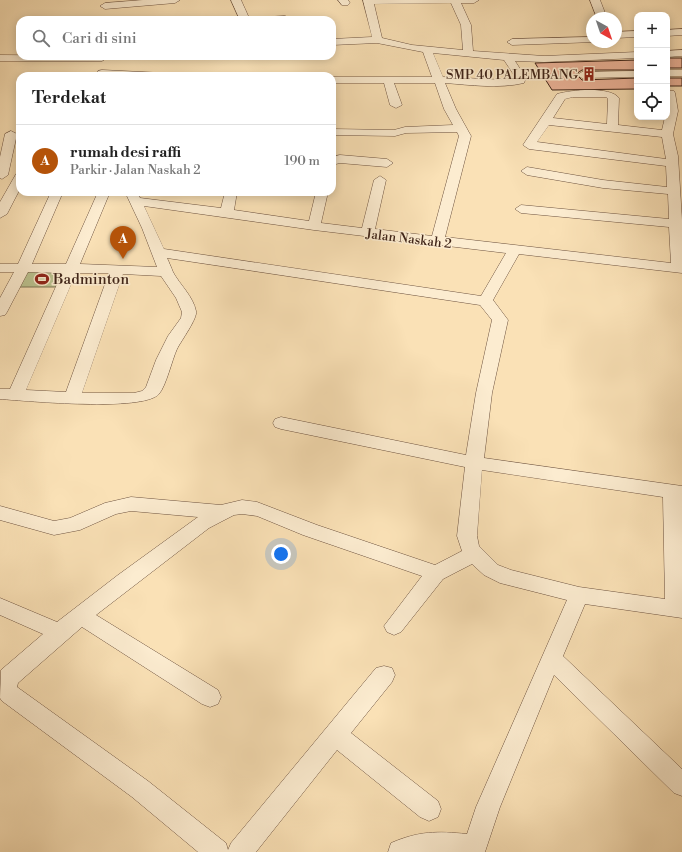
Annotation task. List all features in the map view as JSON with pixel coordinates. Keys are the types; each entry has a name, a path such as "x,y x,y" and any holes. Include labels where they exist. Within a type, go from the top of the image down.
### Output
{"street":[{"path":"105,6 175,0"},
{"path":"241,0 236,0 243,16"},
{"path":"454,0 463,14 468,41 468,53"},
{"path":"377,40 368,1 474,0"},
{"path":"595,0 600,12"},
{"path":"670,33 682,32"},
{"path":"622,35 634,34"},
{"path":"336,42 377,40 396,46 427,50 544,58 634,55"},
{"path":"512,42 586,40"},
{"path":"617,48 621,56"},
{"path":"427,50 450,109 464,134 465,139 437,241"},
{"path":"670,54 682,53"},
{"path":"336,80 439,80 507,83 520,81 521,78 517,70 507,56"},
{"path":"0,58 16,58"},
{"path":"102,72 103,60"},
{"path":"670,73 682,73"},
{"path":"582,75 634,74"},
{"path":"388,80 396,105"},
{"path":"670,93 677,111 667,134 672,156 673,191 679,224 680,269"},
{"path":"612,128 614,98 608,94 572,94 561,96 529,145 671,163"},
{"path":"546,121 667,134"},
{"path":"336,132 395,134 405,130 460,128"},
{"path":"11,134 1,175 16,177"},
{"path":"336,160 340,159 387,163"},
{"path":"527,171 603,184 673,191"},
{"path":"368,232 380,180"},
{"path":"0,214 16,184"},
{"path":"0,312 23,268 55,196"},
{"path":"16,395 72,269 102,196"},
{"path":"0,394 72,398 134,398 146,395 153,390 164,360 188,318 189,312 183,298 166,272 148,228 131,196"},
{"name":"Jalan Naskah 2","path":"136,196 314,226 680,269"},
{"path":"227,212 230,196"},
{"path":"314,226 321,196"},
{"path":"521,208 679,224"},
{"path":"485,302 514,250"},
{"path":"157,252 485,302 494,310 500,320 484,393 474,463 467,536 470,549 491,570 507,577 579,595 679,610 677,492 474,463 281,423"},
{"path":"0,268 166,272"},
{"path":"72,398 118,270"},
{"path":"0,513 54,528 73,525 112,508 131,504 221,512"},
{"path":"217,852 140,789 8,692 6,682 9,677 58,632 120,584 221,512 235,508 254,509 340,541 436,573"},
{"path":"394,626 436,573 474,554"},
{"path":"400,852 419,844 427,843 474,850 488,807 579,595"},
{"path":"0,606 58,632"},
{"path":"80,614 210,697"},
{"path":"551,658 682,785"},
{"path":"240,852 384,675"},
{"path":"336,735 429,809"}],"green space":[{"name":"Badminton","path":"26,271 65,272 59,287 19,287"}],"building":[{"path":"670,58 682,58 682,68 670,68"},
{"name":"SMP 40 PALEMBANG","path":"634,60 634,70 582,70 576,74 582,80 634,78 634,89 552,90 535,63"},
{"path":"670,78 682,78 682,86 670,86"}],"place":[{"name":"SMP 40 PALEMBANG","path":"589,74"},
{"name":"rumah desi raffi","path":"123,259"},
{"name":"Badminton","path":"42,279"}]}
